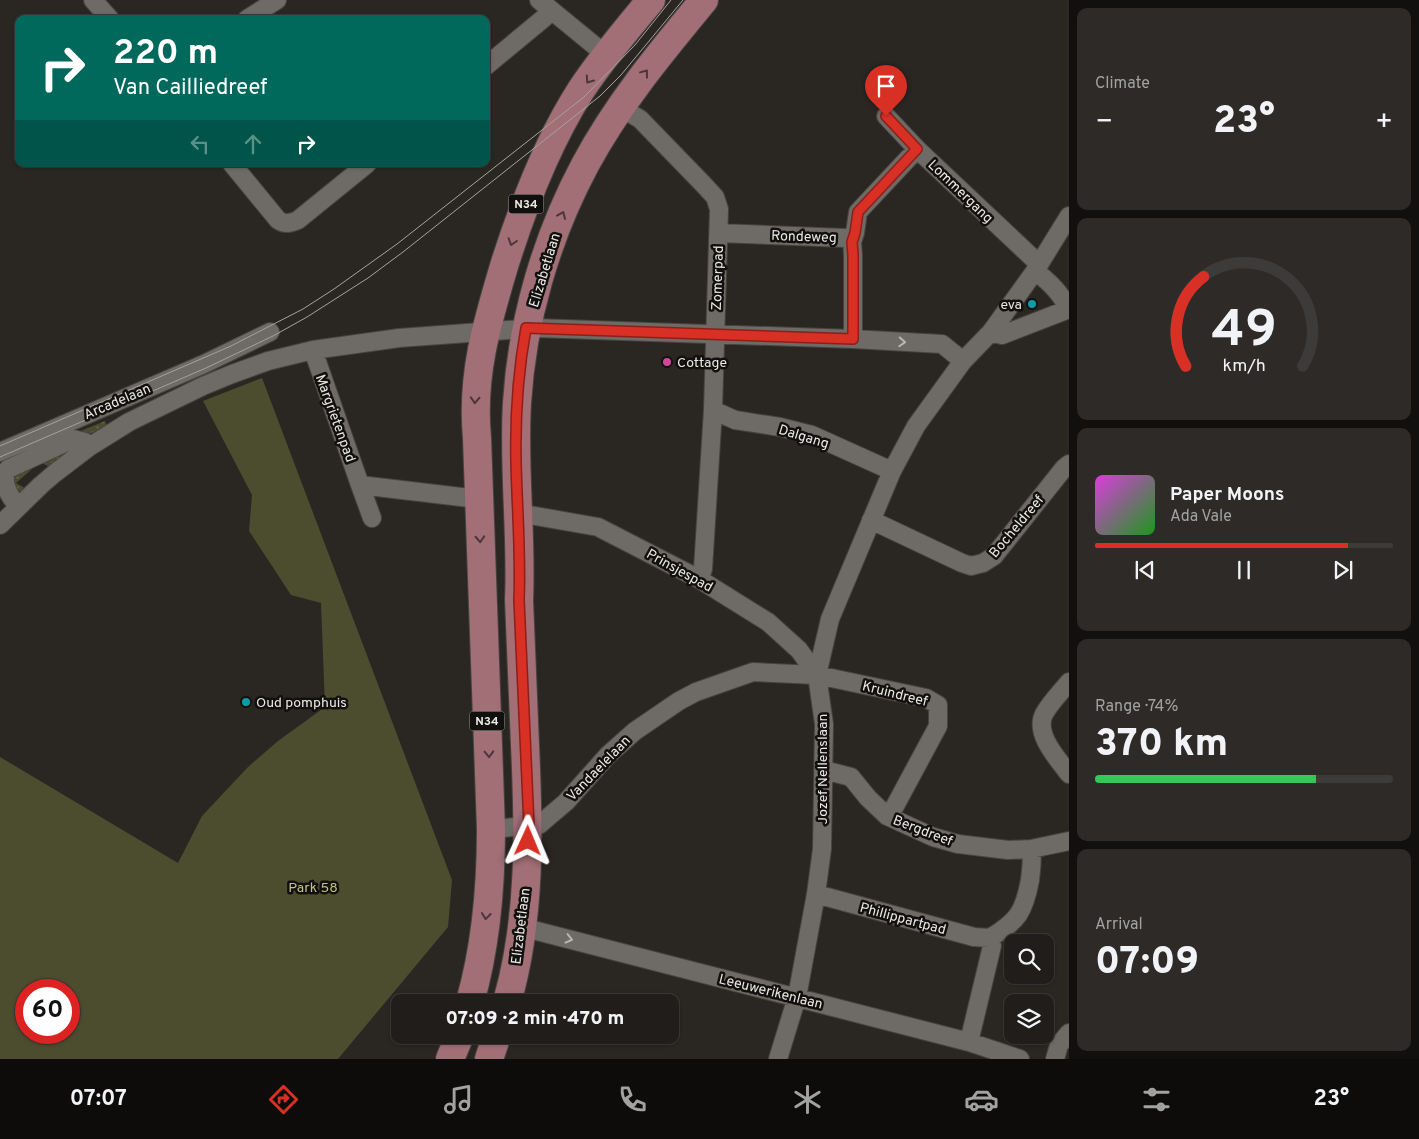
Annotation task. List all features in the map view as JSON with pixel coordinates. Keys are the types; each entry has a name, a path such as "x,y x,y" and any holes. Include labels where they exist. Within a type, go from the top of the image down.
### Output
{"main road":[{"name":"N34","path":"472,994 481,960 491,868 475,394 478,364 485,332 511,245 540,167 572,107 606,55 651,0"},
{"name":"Elizabetlaan","path":"509,994 521,928 529,826 519,600 520,565 516,462 517,404 526,328 544,262 569,198 585,165 643,76 704,0"},
{"path":"450,1059 456,1044"},
{"path":"489,1059 494,1044"}],"street":[{"path":"93,0 106,15"},
{"path":"253,15 277,0"},
{"path":"545,5 606,55"},
{"path":"490,63 544,18 545,5"},
{"name":"Zomerpad","path":"621,108 640,119 715,197 719,209 713,410 703,569 699,579"},
{"name":"Lommergang","path":"886,116 1037,268 1069,309"},
{"path":"852,242 858,212 917,149"},
{"path":"234,167 278,220 282,223 290,224 298,220 363,167"},
{"name":"Jozef Nellenslaan","path":"778,1059 797,997 816,894 822,849 824,724 817,675 830,619 892,471 916,426 963,361 991,332 1037,268 1069,216"},
{"name":"Rondeweg","path":"719,233 845,238 852,242 853,339"},
{"path":"991,332 1002,336 1069,309"},
{"name":"Arcadelaan","path":"0,525 55,473 89,447 129,422 203,386 244,370 313,350 399,338 526,328 853,339 942,344 963,361"},
{"name":"Arcadelaan","path":"0,452 270,332"},
{"path":"232,348 244,370"},
{"name":"Margrietenpad","path":"313,350 372,518"},
{"name":"Dalgang","path":"713,410 735,420 780,427 812,435 892,471"},
{"name":"Arcadelaan","path":"19,506 14,502 5,483 4,478 8,469 73,439 86,442 89,447"},
{"name":"Bocheldreef","path":"872,520 962,563 971,566 983,563 994,556 1069,464"},
{"path":"360,485 478,499"},
{"name":"Prinsjespad","path":"518,513 598,527 699,579 768,622 799,650 817,675"},
{"name":"Vandaelelaan","path":"491,829 539,824 566,802 608,755 635,731 679,701 696,692 753,672 817,675"},
{"name":"Kruindreef","path":"817,675 926,698 938,705 938,726 895,806 886,816"},
{"path":"1069,682 1044,715 1042,724 1044,738 1069,774"},
{"name":"Bergdreef","path":"824,770 851,777 886,816 933,837 958,844 1008,850 1032,849 1069,841"},
{"path":"969,1042 992,946 990,938 1008,927 1022,910 1027,898 1033,860 1032,849"},
{"name":"Phillippartpad","path":"816,894 974,937 990,938"},
{"name":"Leeuwerikenlaan","path":"521,928 969,1042 1020,1059"},
{"path":"1056,1059 1059,1045 1069,1033"}],"green space":[{"name":"Park 58","path":"262,378 452,880 448,927 338,1059 0,1059 0,757 178,863 202,816 248,767 278,741 325,707 321,603 291,595 249,531 252,495 203,401"},
{"path":"105,421 108,428 84,435 76,433"},
{"path":"76,444 78,448 52,468 40,462 16,483 28,490 21,492 15,490 12,471"}],"tram line":[{"path":"0,446 231,346 303,309 334,289 397,244 584,97 635,45 671,0"},
{"path":"0,457 206,368 273,336 307,317 368,278 600,96 621,75 683,0"}],"place":[{"name":"eva","path":"1032,304"},
{"name":"Cottage","path":"667,362"},
{"name":"Oud pomphuis","path":"246,702"}],"route":[{"path":"528,841 516,462 517,404 526,328 853,339 852,242 858,212 917,149 886,116"}]}
